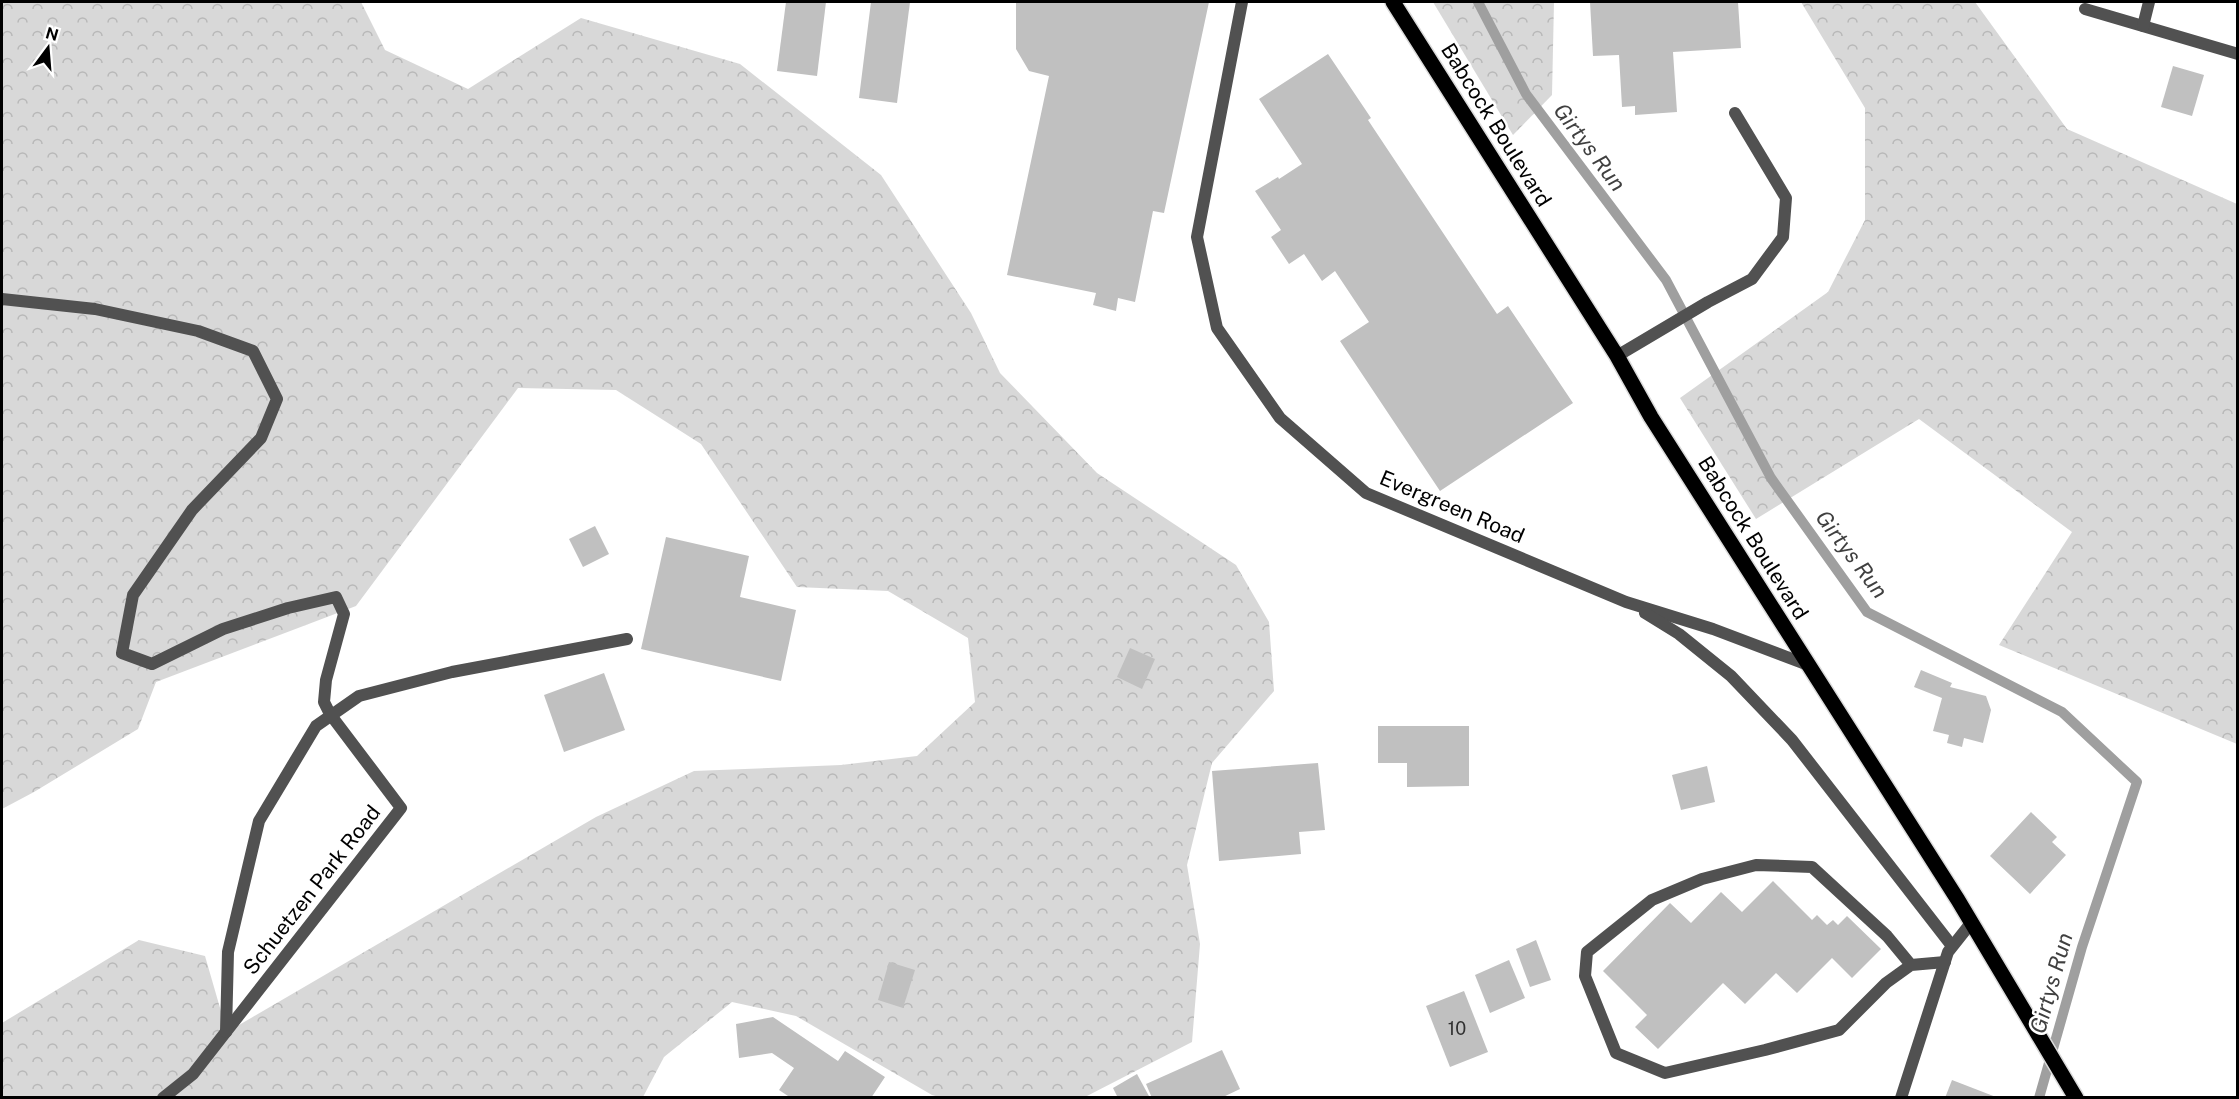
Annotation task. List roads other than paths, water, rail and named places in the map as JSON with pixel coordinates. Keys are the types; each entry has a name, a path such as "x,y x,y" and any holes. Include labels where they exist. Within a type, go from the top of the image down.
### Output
{"main road":[{"name":"Babcock Boulevard","path":"1393,2 1617,356 1651,417 1971,923 2076,1098"}],"street":[{"name":"Evergreen Road","path":"1242,2 1197,237 1216,328 1280,418 1366,493 1626,602 1713,629 1808,665"},
{"path":"2143,26 2149,2"},
{"path":"2085,9 2238,54"},
{"path":"1617,356 1708,302 1752,279 1783,237 1786,198 1735,113"},
{"name":"Schuetzen Park Road","path":"2,299 95,309 198,331 253,351 277,399 261,438 192,510 133,595 122,653 152,664 223,629 288,608 336,597 344,614 326,680 324,702 330,714 401,808 193,1074 163,1098"},
{"path":"1626,602 1679,634 1731,676 1792,740 1903,886 1953,946"},
{"name":"Schuetzen Park Road","path":"226,1032 228,952 259,821 316,726 330,714 359,696 452,672 627,639"},
{"path":"1911,965 1887,936 1812,867 1756,865 1702,879 1652,900 1587,952 1585,976 1616,1053 1665,1073 1839,1030 1886,983 1911,965 1945,962"},
{"path":"1901,1098 1948,952 1971,923"}],"waterway":[{"name":"Girtys Run","path":"1478,2 1526,94 1666,280 1771,478 1867,612 2062,712 2137,782 2082,947 2039,1098"}]}
